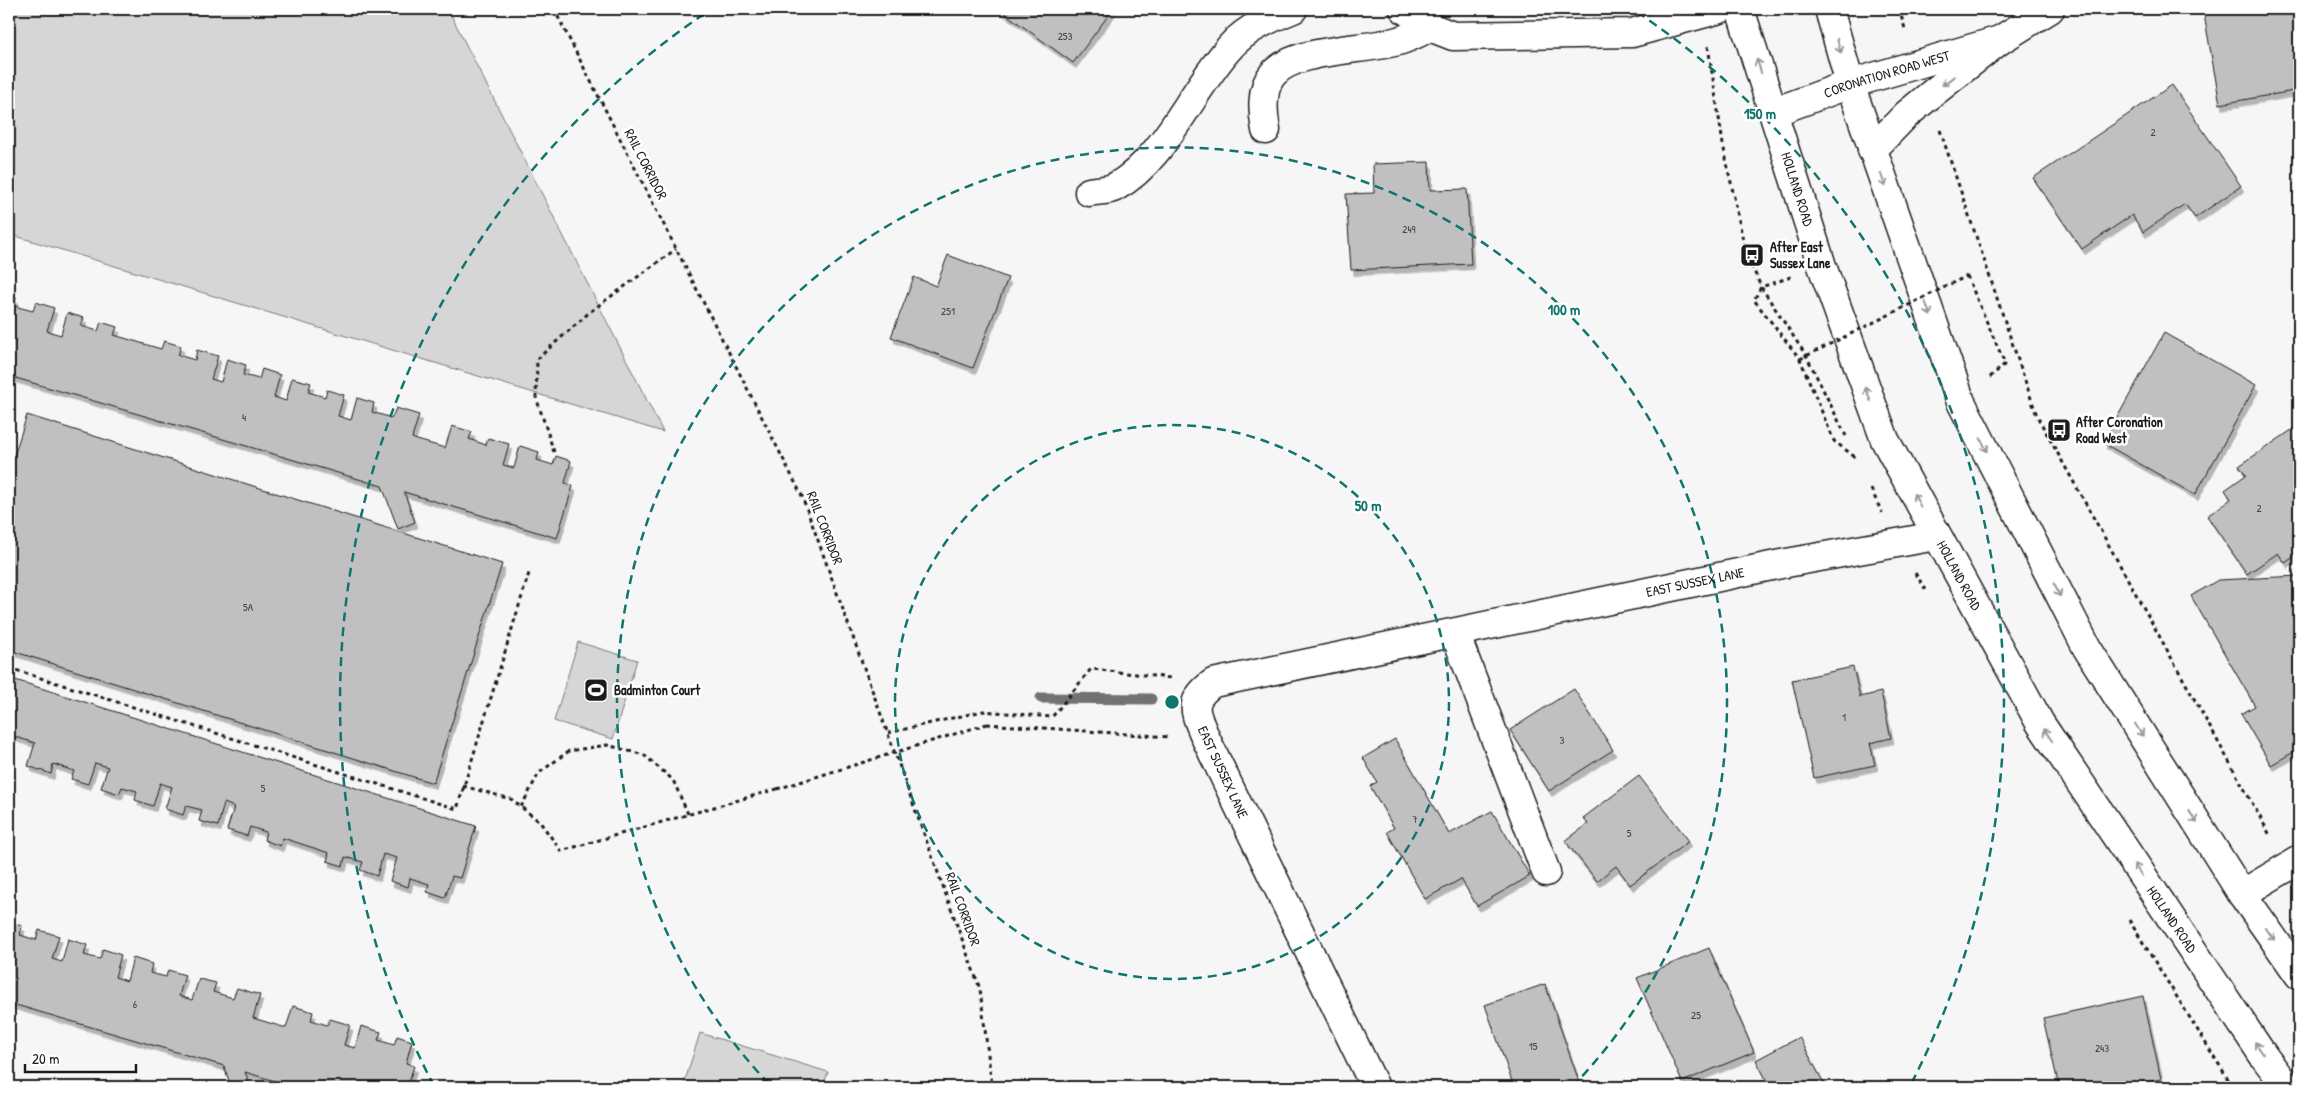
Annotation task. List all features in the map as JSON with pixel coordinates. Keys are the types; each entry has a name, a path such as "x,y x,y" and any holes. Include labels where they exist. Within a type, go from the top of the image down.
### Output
{"street":[{"path":"1089,192 1113,188 1142,168 1176,122 1199,85 1232,44 1261,23 1293,9"},
{"path":"1404,9 1430,28 1453,36 1632,33 1720,9"},
{"name":"HOLLAND ROAD","path":"1740,9 1822,266 1885,440 2040,723 2265,1058 2287,1087"},
{"path":"1829,9 1850,84 1872,150 1962,402 2087,648 2242,894 2299,975"},
{"name":"CORONATION ROAD WEST","path":"1872,150 1906,115 1929,96 2000,40 2050,9"},
{"path":"1266,130 1263,110 1266,88 1272,75 1290,61 1330,52 1398,41 1430,28"},
{"name":"CORONATION ROAD WEST","path":"1774,112 1850,84 2000,40"},
{"name":"EAST SUSSEX LANE","path":"1375,1087 1206,739 1195,711 1195,702 1201,692 1213,683 1781,564 1936,536"},
{"path":"1454,633 1546,872"},
{"path":"2242,894 2294,863"}],"path":[{"name":"RAIL CORRIDOR","path":"554,9 802,496 980,989 992,1087"},
{"path":"1899,9 1915,65"},
{"path":"1929,96 2037,416 2294,863"},
{"path":"554,452 536,397 537,359 591,312 676,248"},
{"path":"1800,359 1967,276 2005,364"},
{"path":"1761,287 1754,300 1800,359 1834,441 1857,459"},
{"path":"9,668 457,809 529,573"},
{"path":"888,733 984,711 1052,717 1091,669 1213,683"},
{"path":"463,786 511,799 540,822 561,851 778,789 987,724 1206,739"},
{"path":"521,807 539,773 570,751 607,745 644,755 673,780 688,814"}],"shaded area":[{"path":"9,9 448,9 663,432 9,234"},
{"name":"Badminton Court","path":"578,642 637,660 613,739 554,721"},
{"path":"700,1033 828,1072 823,1087 683,1087"}],"building":[{"path":"999,9 1113,9 1073,63"},
{"path":"2203,9 2299,9 2299,90 2220,104"},
{"path":"2172,85 2241,186 2195,218 2185,204 2143,232 2132,215 2082,249 2033,178"},
{"path":"1429,162 1430,190 1467,189 1471,264 1351,270 1346,194 1374,193 1373,164"},
{"path":"948,255 1008,278 973,368 891,337 914,277 936,286"},
{"path":"9,296 16,298 14,306 33,311 36,302 54,308 47,331 61,335 67,313 84,318 81,326 98,331 101,322 117,327 114,335 161,349 164,341 181,346 178,355 195,360 197,350 218,356 211,379 221,382 227,359 246,365 243,375 259,379 262,369 280,375 274,397 286,401 292,378 311,383 308,392 325,397 327,390 344,395 338,416 351,420 357,398 374,403 372,412 392,418 396,408 419,415 412,438 417,440 445,448 452,426 472,432 469,439 486,445 488,438 509,444 503,465 514,468 520,446 539,452 537,460 553,465 556,456 571,461 565,483 573,486 557,538 404,492 415,522 398,529 382,486 9,376"},
{"path":"2164,333 2256,385 2195,495 2103,443"},
{"path":"27,415 502,564 433,783 9,650 9,455 14,456"},
{"path":"2299,425 2299,553 2285,563 2278,553 2247,574 2207,516 2231,499 2225,490 2246,475 2239,466"},
{"path":"2299,576 2299,749 2271,765 2241,714 2255,706 2191,596 2218,580"},
{"path":"1853,667 1860,697 1881,692 1891,738 1870,743 1875,765 1814,778 1792,680"},
{"path":"9,678 476,826 460,878 452,876 445,898 427,892 429,884 410,878 408,887 390,881 397,858 383,854 377,876 360,870 363,862 345,857 343,866 327,861 329,853 283,838 280,846 264,840 266,832 250,827 247,836 227,830 234,807 224,803 218,826 199,821 202,810 186,806 183,815 165,809 172,787 160,783 153,806 135,800 137,791 122,787 119,794 101,788 108,767 95,763 88,784 71,779 74,771 53,764 51,774 28,766 35,743 9,735"},
{"path":"1574,689 1613,750 1549,791 1510,730"},
{"path":"1395,739 1449,834 1492,811 1530,876 1477,906 1461,879 1425,899 1387,832 1394,828 1370,786 1377,782 1363,758"},
{"path":"1639,776 1689,841 1630,885 1616,866 1597,881 1565,841 1588,824 1583,818"},
{"path":"9,922 22,926 20,935 36,940 39,930 59,936 52,959 62,962 68,939 87,945 84,955 100,959 103,949 121,955 115,977 127,981 133,958 152,964 150,973 166,977 168,970 185,975 179,996 192,1000 199,979 216,983 213,992 233,998 237,988 260,995 253,1018 286,1028 293,1006 313,1012 311,1020 327,1025 330,1019 350,1025 344,1045 355,1048 361,1026 381,1032 378,1040 394,1045 397,1036 412,1041 406,1063 414,1066 407,1087 295,1087 245,1072 251,1087 231,1087 224,1066 9,1003"},
{"path":"1709,948 1754,1052 1682,1082 1637,978"},
{"path":"1545,984 1581,1087 1514,1087 1485,1005"},
{"path":"2143,996 2161,1079 2123,1087 2059,1087 2043,1018"},
{"path":"1799,1037 1826,1087 1770,1087 1756,1060"}],"waterway":[{"path":"1041,698 1151,699"}],"place":[{"name":"After East Sussex Lane","path":"1752,255"},
{"name":"After Coronation Road West","path":"2059,430"},
{"name":"Badminton Court","path":"596,690"}]}
